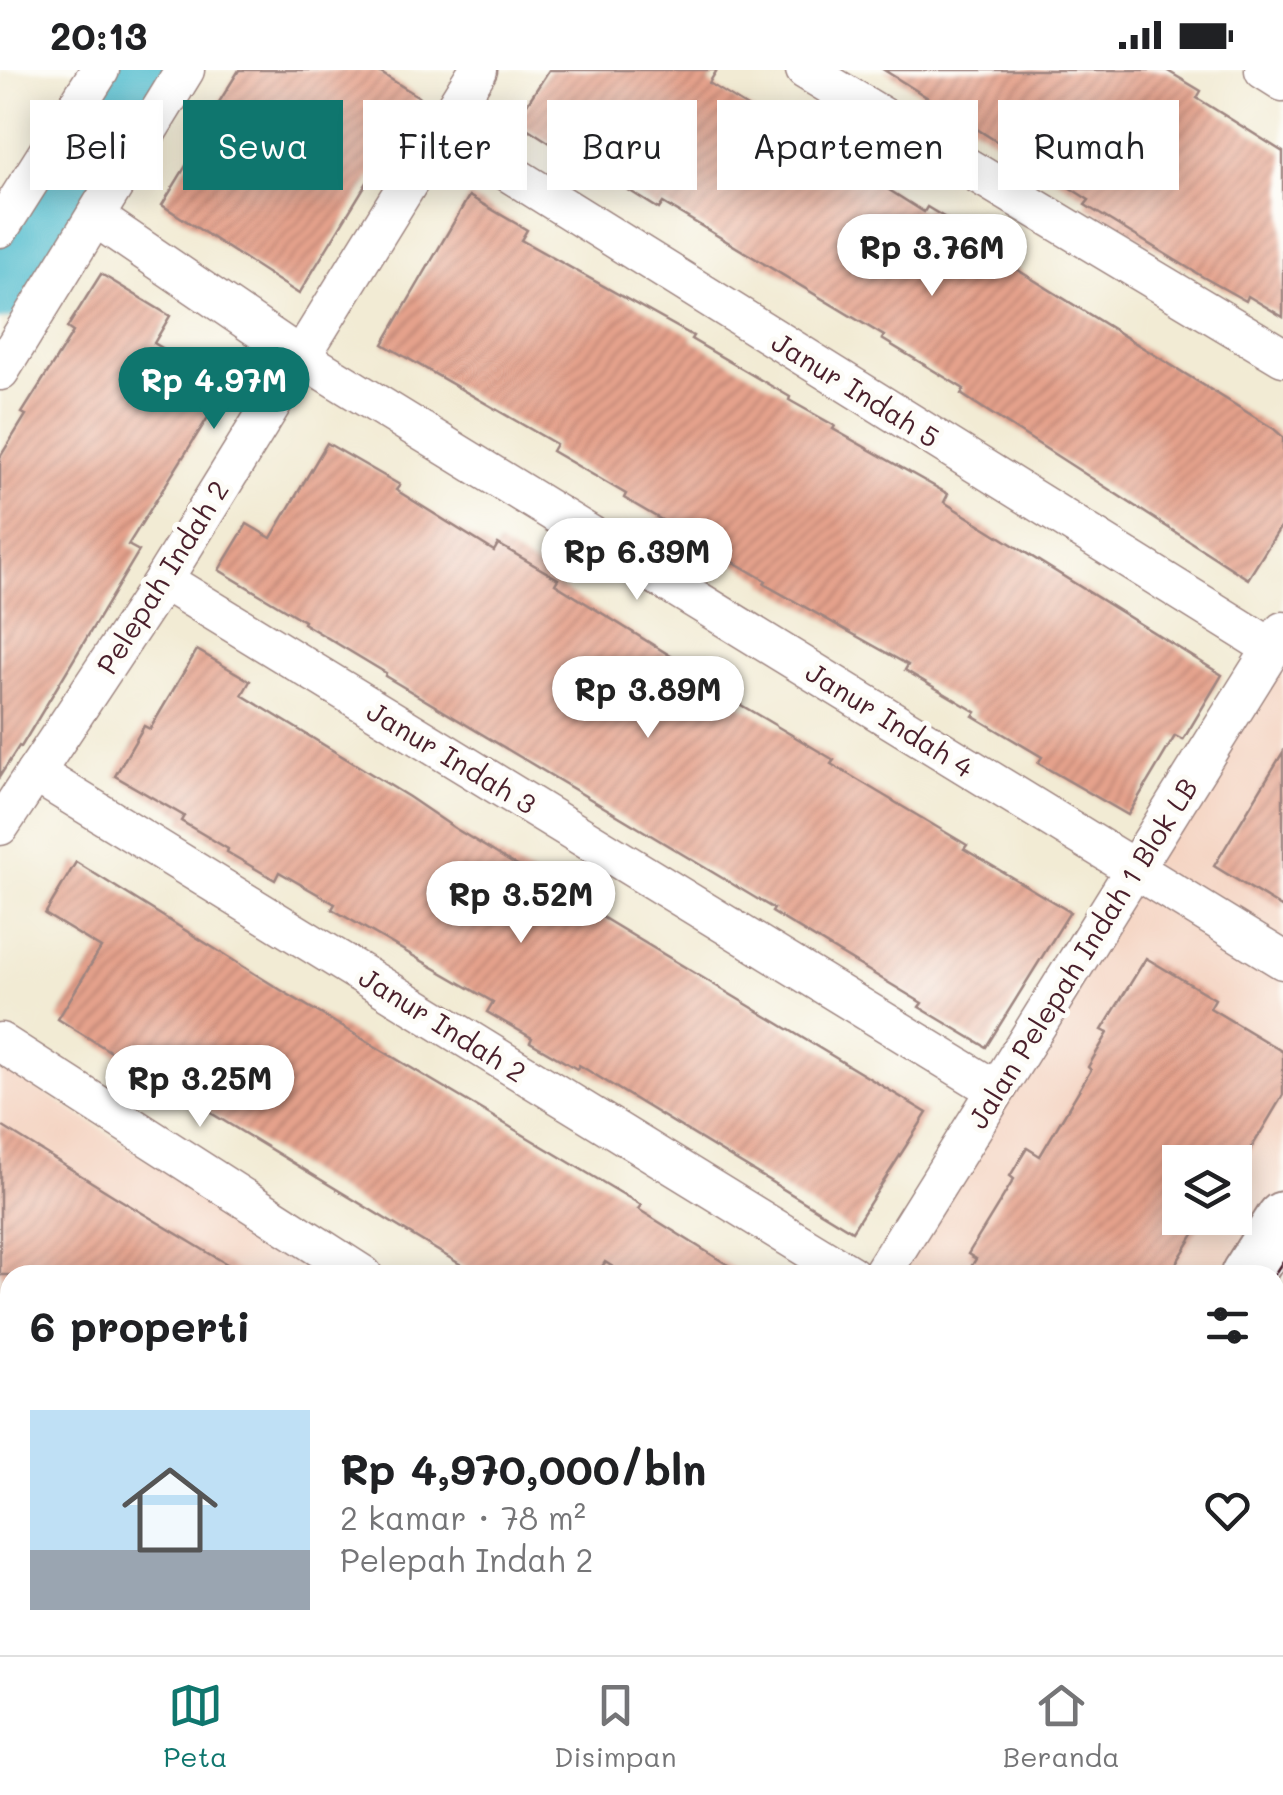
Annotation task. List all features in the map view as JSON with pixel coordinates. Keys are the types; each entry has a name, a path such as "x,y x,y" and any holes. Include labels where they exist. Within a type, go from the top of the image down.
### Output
{"main road":[{"path":"1254,1265 1283,1218"}],"street":[{"path":"0,228 100,70"},
{"path":"0,371 185,70"},
{"name":"Pelepah Indah 2","path":"458,100 478,70"},
{"path":"805,70 1283,357"},
{"path":"1264,70 1283,82"},
{"name":"Janur Indah 5","path":"527,183 1278,640"},
{"name":"Pelepah Indah 2","path":"0,826 163,580 401,190"},
{"name":"Janur Indah 4","path":"95,218 299,356 1283,960"},
{"name":"Janur Indah 3","path":"163,580 996,1090"},
{"name":"Jalan Pelepah Indah 1 Blok LB","path":"887,1265 1278,640"},
{"name":"Janur Indah 2","path":"35,773 835,1265"},
{"path":"0,1042 347,1265"}],"shaded area":[{"path":"1283,637 1283,1196 1240,1265 890,1265"},
{"path":"0,1064 312,1265 0,1265"}],"building":[{"path":"239,70 376,70 419,97 363,100 363,189 299,294 162,205 183,171 183,190 343,190 343,100 220,100"},
{"path":"549,70 717,70 709,83 736,100 717,100 717,190 889,190 924,212 927,207 1017,261 1013,267 1274,429 1283,437 1283,523 1248,579 961,394 964,389 882,339 884,336 663,203 659,209 628,190 697,190 697,100 547,100 547,141 527,128 527,104"},
{"path":"884,70 1166,70 1201,91 1197,98 1283,152 1283,317 1248,296 1246,301 1203,277 1085,205 1089,200 1073,190 1179,190 1179,100 998,100 998,142 978,130 978,100 931,100"},
{"path":"469,196 527,230 521,240 693,336 691,339 835,426 833,429 948,494 944,502 1222,675 1183,740 1175,736 1128,815 1038,763 1042,757 905,670 908,665 764,584 766,581 552,451 556,444 383,344"},
{"path":"101,274 170,316 154,343 227,387 128,545 139,551 0,776 0,457 26,415 22,413 73,332 67,328"},
{"path":"327,443 400,485 396,490 494,551 498,544 558,579 555,584 695,671 692,676 834,760 831,764 1070,912 986,1047 919,1007 922,1003 772,912 774,909 385,676 386,673 219,570 247,524 271,538"},
{"path":"197,650 250,681 242,695 927,1113 852,1231 579,1065 577,1069 530,1042 532,1038 487,1012 493,1002 332,909 335,904 279,872 275,880 227,852 228,849 181,821 184,816 115,776 144,726 150,729"},
{"path":"1283,752 1283,908 1214,866"},
{"path":"76,862 284,992 641,1205 638,1209 728,1265 462,1265 58,1019 101,948 45,914"},
{"path":"1146,958 1215,999 1210,1008 1283,1052 1283,1095 1252,1147 1162,1145 1162,1235 1194,1235 1175,1265 972,1265 976,1259 968,1254 1014,1179 1010,1176 1027,1148 1040,1156 1091,1070 1088,1067 1108,1033 1102,1030"},
{"path":"0,1125 228,1265 0,1265"}],"waterway":[{"path":"0,287 136,70"}],"tram line":[{"path":"1280,1265 1283,1261"}]}
